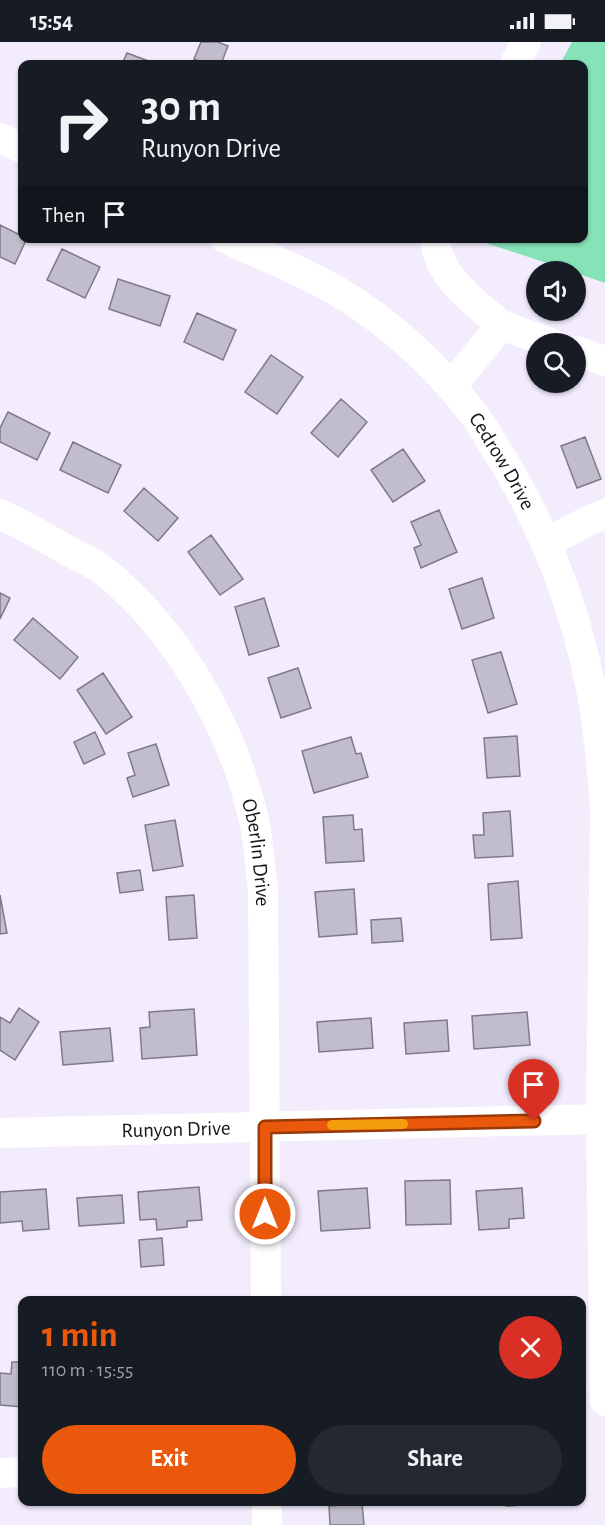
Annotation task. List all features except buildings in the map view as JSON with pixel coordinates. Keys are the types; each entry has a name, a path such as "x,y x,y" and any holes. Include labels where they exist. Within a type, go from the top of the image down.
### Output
{"street":[{"path":"517,60 526,42"},
{"path":"0,138 18,146"},
{"name":"Cedrow Drive","path":"236,243 315,279 359,305 400,336 437,372 471,411 512,473 546,543 573,616 592,691 602,755 605,806"},
{"path":"435,243 442,267 453,281 501,326 526,335"},
{"path":"451,387 501,326"},
{"path":"586,354 605,361"},
{"name":"Oberlin Drive","path":"0,514 26,526 102,570 134,598 160,628 192,672 220,721 241,772 255,826 263,889 266,1296"},
{"path":"546,543 605,514"},
{"path":"605,814 602,1119 605,1401"},
{"name":"Runyon Drive","path":"0,1133 602,1119"},
{"path":"0,1473 18,1472"},
{"path":"267,1506 267,1525"}],"green space":[{"path":"572,42 605,42 605,283 586,276 586,261 541,261 486,243 588,243 588,60 562,60"}],"slow traffic":[{"path":"332,1125 403,1124"}],"route":[{"path":"265,1214 265,1127 534,1121"}]}
